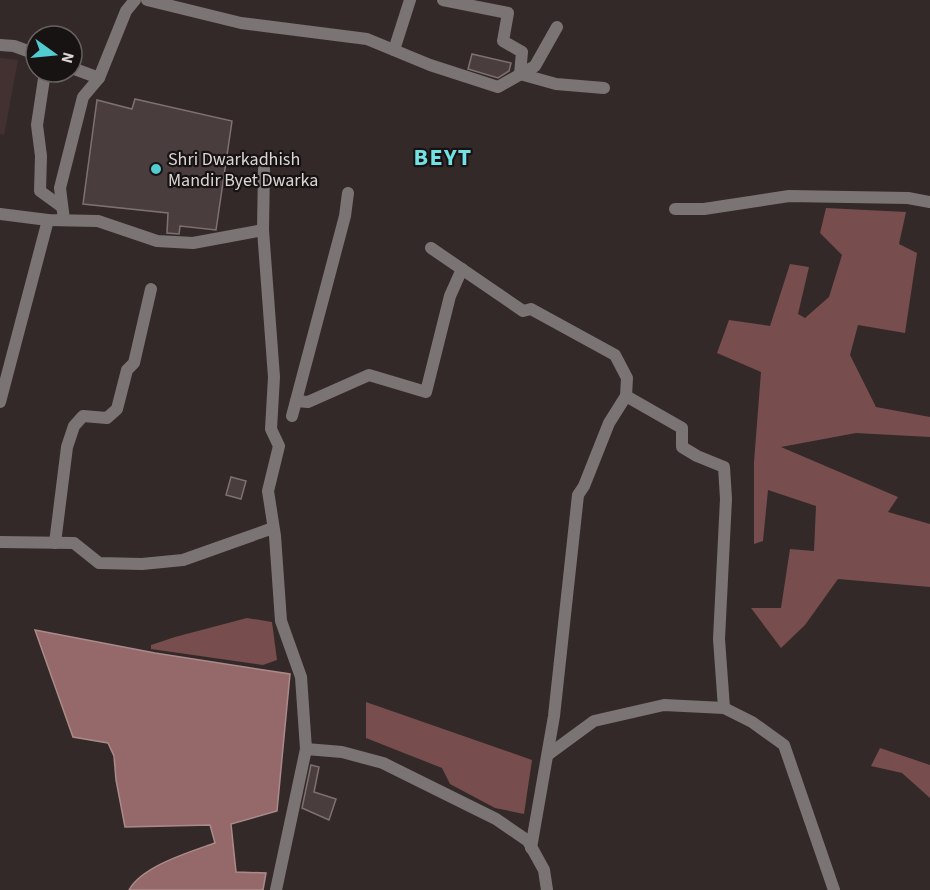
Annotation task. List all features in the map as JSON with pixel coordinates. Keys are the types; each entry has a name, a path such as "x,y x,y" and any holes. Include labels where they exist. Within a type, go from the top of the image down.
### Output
{"street":[{"path":"63,213 60,188 83,97 99,78 126,11 135,0"},
{"path":"147,0 242,23 367,39 430,65 498,87 535,66 556,27"},
{"path":"394,50 410,0"},
{"path":"443,0 508,13 504,41 522,52 520,74"},
{"path":"0,45 24,50"},
{"path":"84,72 99,78"},
{"path":"520,74 556,84 604,88"},
{"path":"43,84 37,125 41,156 40,192 63,213 98,221 157,241 193,243 263,231"},
{"path":"264,169 263,231 274,377 271,429 279,446 268,491 281,621 301,676 306,749 276,890"},
{"path":"292,416 345,216 348,193"},
{"path":"675,209 704,209 789,196 908,198 930,202"},
{"path":"0,214 48,220 63,213"},
{"path":"0,402 48,220"},
{"path":"431,248 523,311 531,309 615,355 627,378 626,396 609,423 585,486 578,495 549,754 531,848"},
{"path":"296,401 308,402 369,375 426,392 450,296 462,269"},
{"path":"55,543 67,447 74,426 83,416 107,418 117,409 127,370 134,363 151,289"},
{"path":"626,396 682,428 682,447 724,467 726,500 719,639 724,708"},
{"path":"0,542 74,543 99,563 142,564 183,560 273,528"},
{"path":"549,754 594,721 664,705 724,708 752,722 784,745 834,890"},
{"path":"306,749 342,752 383,763 496,819 528,841 544,870 547,890"}],"shaded area":[{"path":"0,58 18,60 4,135 0,134"},
{"path":"826,208 906,212 899,244 917,253 905,333 858,325 850,355 876,407 930,417 930,437 856,433 781,447 898,497 888,512 930,524 930,587 838,579 805,625 781,648 751,608 781,608 790,549 814,551 816,506 768,490 763,541 754,544 754,462 761,372 717,353 729,320 770,326 790,264 809,267 798,314 805,318 829,297 842,255 820,233"},
{"path":"247,618 272,622 277,660 263,665 151,649 151,645 175,637"},
{"path":"35,630 155,653 290,674 277,811 231,824 236,872 266,873 263,890 129,890 135,881 155,867 180,855 215,843 210,825 125,827 114,756 108,743 73,737"},
{"path":"366,702 532,760 524,814 495,808 450,784 442,768 366,738"},
{"path":"880,748 930,765 930,798 902,773 871,766"}],"building":[{"path":"472,54 511,63 509,71 498,78 468,69"},
{"name":"Shri Dwarkadhish Mandir Byet Dwarka","path":"135,99 232,121 216,230 180,226 179,234 167,233 168,213 83,204 97,100 132,109"},
{"path":"231,477 246,481 241,499 226,495"},
{"path":"311,765 319,767 314,792 336,799 329,820 302,808"}],"place":[{"name":"Shri Dwarkadhish Mandir Byet Dwarka","path":"156,169"}],"district":[{"name":"BEYT","path":"443,157"}]}
